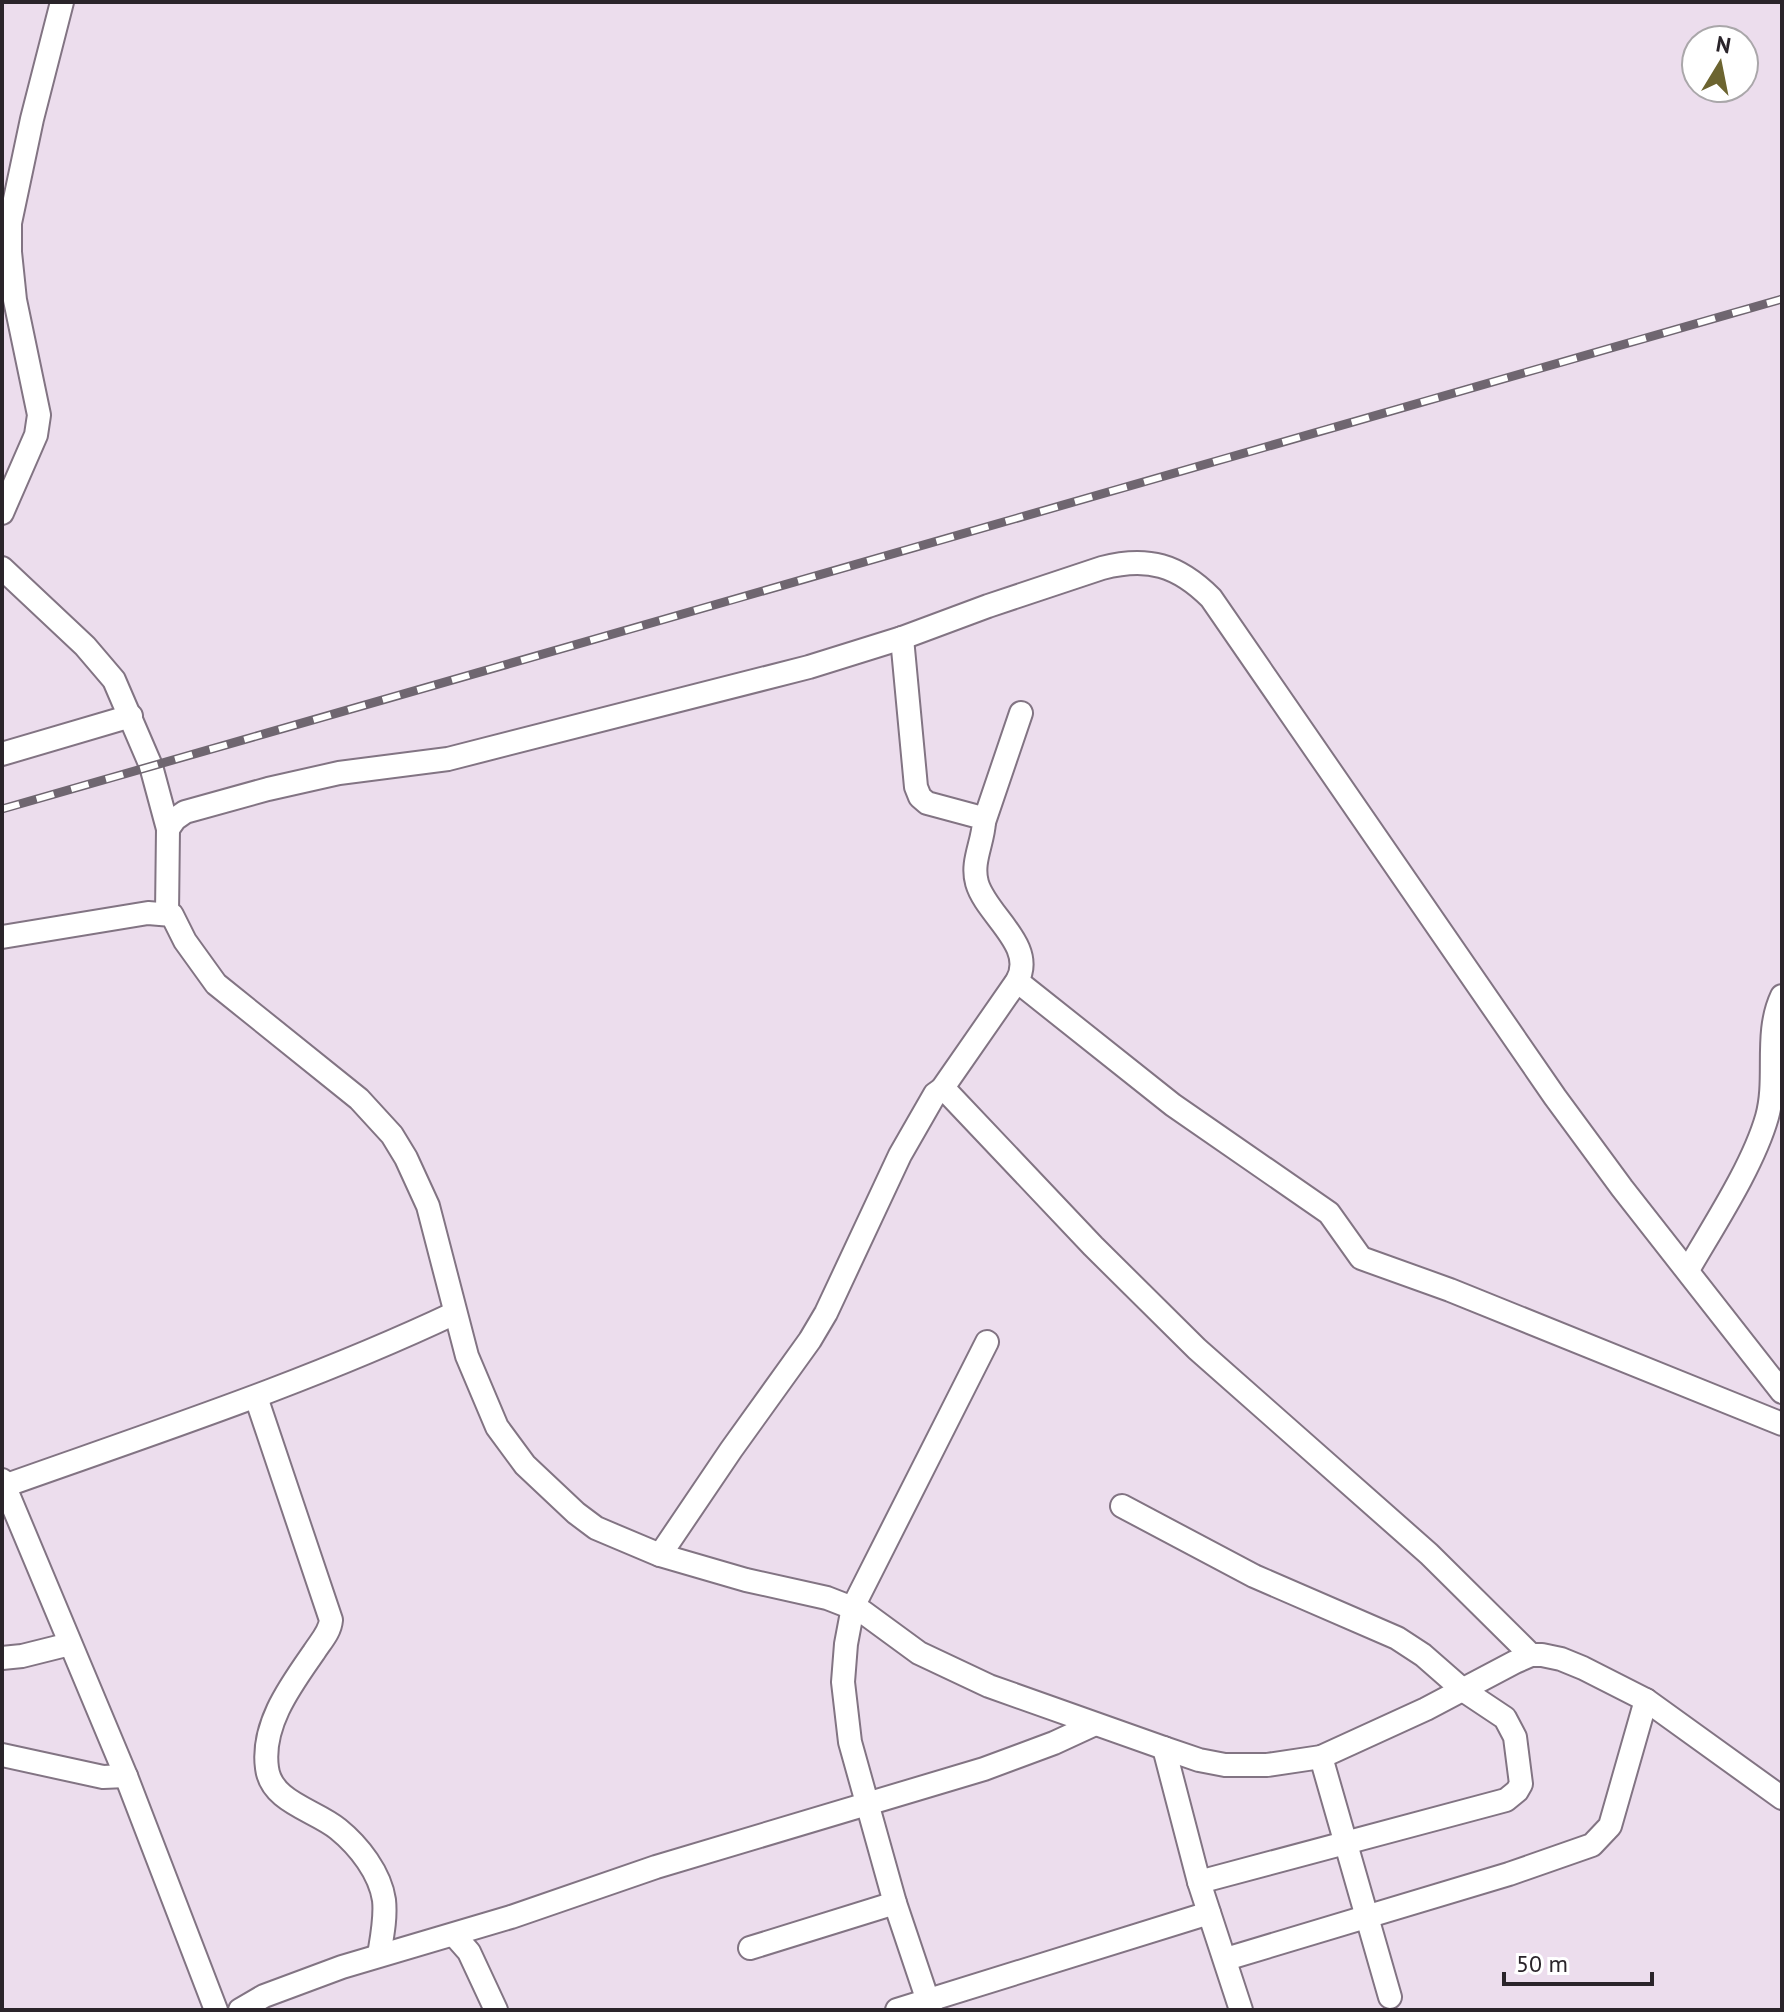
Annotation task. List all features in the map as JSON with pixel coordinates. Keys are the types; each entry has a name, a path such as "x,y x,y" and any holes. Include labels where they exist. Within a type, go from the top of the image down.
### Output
{"street":[{"path":"2,513 36,435 39,415 15,300 10,223 26,144 62,2"},
{"path":"168,829 185,812 207,804 339,773 436,762 809,667 1125,562 1142,561 1170,568 1203,590 1238,635 1555,1097 1782,1392"},
{"path":"2,568 100,661 114,680 151,766 168,829 167,913"},
{"path":"902,638 912,762 918,793 927,803 979,817 984,822"},
{"path":"660,1555 810,1340 826,1313 900,1155 935,1094 942,1089 1022,971 1023,960 1013,940 986,905 975,874 984,822 1021,713"},
{"path":"2,754 131,716"},
{"path":"2,937 148,913 167,913 174,918 185,941 216,984 255,1019 359,1099 392,1135 428,1206 467,1356 497,1427 525,1465 596,1528 660,1555 853,1607 919,1653 989,1686 1199,1760 1225,1765 1267,1765 1321,1757 1531,1655 1550,1656 1572,1663 1646,1700 1782,1798"},
{"path":"1017,981 1173,1105 1329,1213 1361,1258 1493,1307 1782,1424"},
{"path":"1688,1270 1733,1191 1767,1116 1771,1096 1773,1028 1782,996"},
{"path":"942,1089 1197,1349 1429,1554 1531,1655"},
{"path":"216,2010 126,1776 3,1483 256,1397 455,1313"},
{"path":"929,2005 895,1903 850,1742 843,1682 846,1644 853,1607 987,1342"},
{"path":"256,1397 331,1620 326,1634 274,1719 267,1744 267,1771 270,1781 281,1795 337,1828 372,1868 385,1910 379,1955"},
{"path":"1122,1506 1254,1576 1397,1638 1423,1655 1463,1690 1496,1710 1509,1723 1515,1737 1521,1778 1517,1791 1506,1800 1199,1882"},
{"path":"2,1658 70,1644"},
{"path":"1226,1959 1509,1874 1579,1850 1600,1839 1610,1826 1646,1700"},
{"path":"240,2010 264,1996 304,1980 454,1935 656,1867 984,1769 1093,1725"},
{"path":"1164,1748 1199,1882 1241,2010"},
{"path":"2,1755 103,1777 126,1776"},
{"path":"1321,1757 1390,1997"},
{"path":"750,1948 895,1903"},
{"path":"897,2010 929,2005 1209,1913"},
{"path":"454,1935 469,1952 496,2010"}],"railway":[{"path":"2,809 1782,299"}]}
